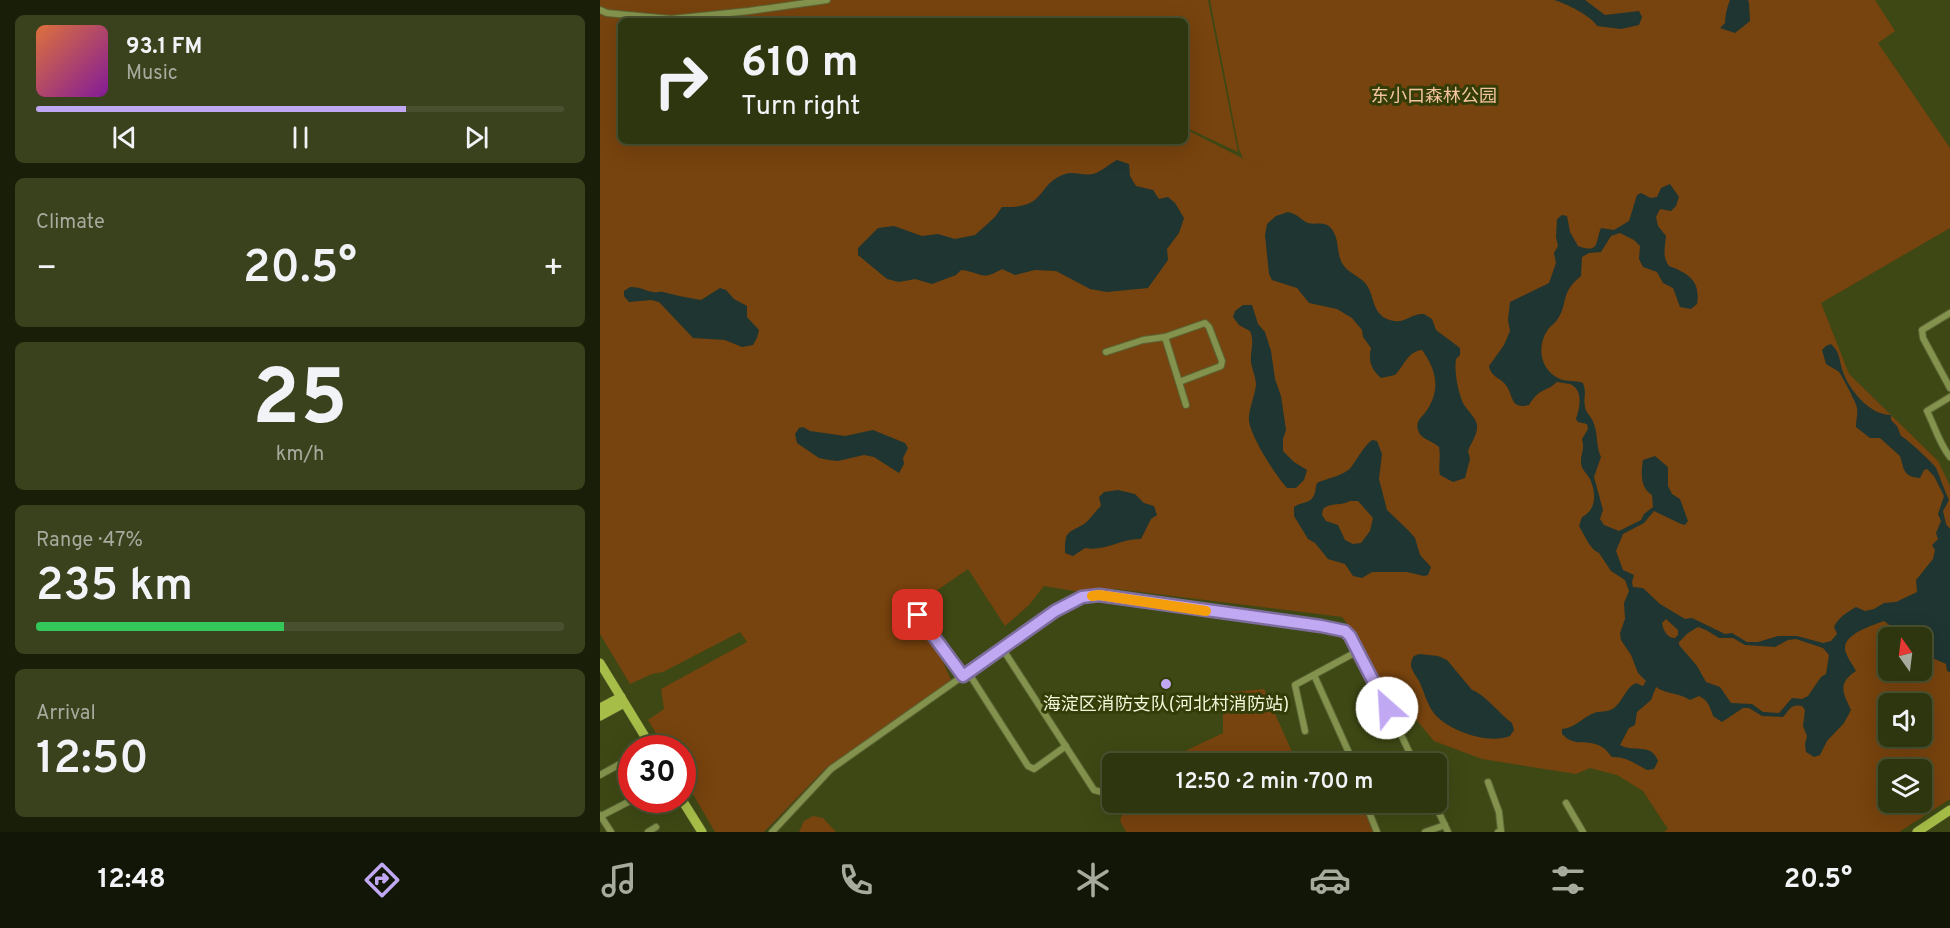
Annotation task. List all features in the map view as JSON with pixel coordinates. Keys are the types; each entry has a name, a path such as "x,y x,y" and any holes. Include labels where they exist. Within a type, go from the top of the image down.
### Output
{"street":[{"path":"600,10 671,18 749,11 827,0"},
{"path":"1950,313 1922,330 1923,338 1950,388"},
{"path":"1106,352 1143,339 1165,337 1205,323 1209,327 1222,361 1221,366 1179,382"},
{"path":"1165,337 1186,405"},
{"path":"1950,397 1927,411 1936,428 1939,443 1950,457"},
{"path":"772,832 831,769 1055,611 1082,597 1099,595 1345,631 1358,651 1409,753"},
{"path":"918,615 966,674 1028,766 1034,769 1066,746"},
{"path":"1002,648 1094,790 1102,792"},
{"path":"1305,731 1295,685 1358,651"},
{"path":"600,663 644,735"},
{"path":"1314,675 1349,753"},
{"path":"600,708 622,700"},
{"path":"600,716 622,700"},
{"path":"600,775 618,765"},
{"path":"1488,782 1501,823 1501,831 1498,832"},
{"path":"1566,803 1583,832"},
{"path":"611,832 601,815 618,807"},
{"path":"1917,832 1950,810"},
{"path":"690,813 702,832"},
{"path":"1369,813 1377,832"},
{"path":"1439,813 1449,832"},
{"path":"1425,832 1445,825"},
{"path":"648,832 656,827"}],"green space":[{"name":"东小口森林公园","path":"600,0 1208,0 1238,152 1188,128 1188,18 618,18 618,144 1188,144 1188,131 1242,158 1259,162 1243,158 1239,149 1210,0 1875,0 1895,31 1878,43 1950,148 1950,228 1821,303 1849,374 1938,461 1950,486 1950,799 1932,811 1932,759 1878,759 1878,813 1928,813 1899,832 1664,832 1668,829 1643,791 1617,775 1590,768 1576,774 1482,759 1434,741 1414,717 1394,717 1355,634 1342,617 1116,589 1080,592 1044,586 1029,605 1005,626 968,569 917,604 952,682 826,768 764,832 715,832 696,799 696,735 657,735 648,720 664,709 661,689 747,642 740,632 663,672 652,674 630,684 600,634"},
{"path":"1264,689 1293,753 1181,753 1223,733 1223,693"},
{"path":"1123,813 1366,813 1374,832 1126,832 1120,821"},
{"path":"813,816 823,818 836,832 799,832 804,821"}],"water":[{"path":"1554,0 1585,0 1605,15 1639,11 1642,17 1639,25 1621,29 1597,26 1584,14"},
{"path":"1730,0 1748,0 1749,3 1750,21 1735,33 1720,28 1725,23"},
{"path":"1117,160 1129,164 1130,176 1136,186 1153,190 1159,199 1168,197 1175,203 1184,218 1179,233 1167,249 1168,260 1148,288 1107,292 1090,289 1056,271 1035,270 1015,275 1002,269 985,276 961,270 956,275 932,284 915,279 899,282 887,279 858,255 858,248 878,228 894,226 922,236 938,234 955,239 975,235 995,217 1002,207 1017,207 1035,200 1056,178 1068,173 1093,174"},
{"path":"1670,184 1679,197 1676,206 1671,211 1660,209 1656,217 1658,226 1666,236 1665,259 1669,266 1692,279 1697,289 1697,304 1691,309 1680,307 1673,288 1663,283 1657,272 1643,267 1639,259 1640,246 1620,233 1611,236 1601,252 1589,253 1582,257 1581,276 1567,293 1561,314 1548,330 1541,352 1548,371 1563,380 1583,383 1585,407 1594,424 1601,457 1594,477 1603,510 1600,519 1604,525 1619,531 1641,520 1644,514 1653,507 1652,495 1645,488 1642,480 1643,460 1655,456 1668,467 1668,486 1672,494 1680,499 1688,521 1685,525 1681,524 1654,511 1644,523 1623,534 1616,551 1623,570 1634,575 1633,587 1643,588 1660,604 1685,619 1692,618 1725,634 1732,633 1747,642 1758,642 1778,636 1797,636 1823,643 1831,641 1837,634 1834,627 1838,621 1856,607 1865,611 1874,609 1884,603 1896,602 1917,592 1916,580 1933,559 1935,550 1932,545 1938,539 1936,533 1941,521 1938,514 1944,496 1934,476 1927,469 1920,478 1910,476 1905,472 1900,456 1880,438 1870,438 1856,427 1857,408 1852,395 1839,372 1826,364 1822,350 1831,344 1838,353 1849,385 1860,400 1875,411 1891,415 1891,420 1897,426 1901,436 1936,468 1949,500 1943,511 1946,524 1950,529 1950,672 1947,671 1946,664 1932,658 1932,627 1892,627 1884,621 1858,632 1847,641 1845,647 1856,671 1846,680 1843,689 1851,710 1844,723 1827,741 1820,755 1814,757 1806,752 1807,736 1803,726 1805,710 1802,706 1793,707 1783,717 1762,716 1749,708 1743,708 1722,722 1713,716 1707,702 1699,696 1690,700 1656,687 1651,700 1637,712 1635,725 1629,728 1620,745 1651,752 1658,761 1654,769 1647,770 1626,759 1612,757 1597,744 1572,741 1562,734 1562,729 1592,714 1612,710 1633,685 1636,683 1643,686 1646,681 1638,673 1631,655 1621,640 1620,633 1625,619 1624,603 1629,591 1625,580 1611,571 1599,553 1589,544 1579,526 1582,517 1593,505 1594,495 1590,479 1581,465 1582,439 1588,429 1587,424 1578,422 1576,419 1580,401 1576,388 1571,384 1557,382 1540,393 1529,405 1518,405 1505,384 1493,375 1489,366 1504,345 1510,331 1508,320 1510,302 1549,283 1556,263 1554,253 1558,246 1557,219 1562,215 1567,216 1570,232 1578,246 1590,249 1596,245 1601,228 1614,230 1629,221 1637,195 1641,193 1651,198 1657,197 1661,188","holes":["1666,619 1678,630 1675,638 1670,637 1664,631 1662,623","1698,627 1719,638 1733,638 1745,645 1775,647 1788,640 1796,639 1823,648 1829,655 1826,674 1821,677 1808,696 1802,699 1792,698 1779,713 1763,712 1752,704 1731,703 1720,687 1706,682 1697,666 1679,645 1688,633"]},
{"path":"1288,212 1308,223 1330,227 1336,236 1341,262 1365,283 1377,310 1386,319 1398,321 1424,314 1432,319 1436,330 1460,348 1460,355 1456,359 1458,389 1464,405 1474,417 1477,425 1468,451 1470,459 1465,478 1453,482 1440,475 1439,447 1419,433 1418,421 1431,402 1435,387 1431,364 1422,350 1413,353 1395,375 1381,378 1371,364 1371,348 1363,337 1362,330 1352,318 1337,309 1309,303 1297,288 1272,280 1269,274 1265,235 1267,224 1276,216"},
{"path":"630,287 701,300 720,288 726,290 734,299 747,306 747,317 759,330 757,338 753,345 742,347 725,340 693,338 659,302 651,300 629,302 624,296 624,291"},
{"path":"1243,305 1252,305 1271,351 1286,430 1283,451 1307,470 1304,480 1296,488 1287,488 1282,482 1254,437 1251,428 1249,417 1256,385 1251,362 1252,339 1250,331 1239,325 1233,317 1235,311"},
{"path":"803,427 810,431 845,436 873,430 905,443 908,448 903,458 904,464 899,473 874,457 864,455 838,461 819,458 797,443 795,434 799,428"},
{"path":"1372,440 1377,441 1382,454 1379,479 1387,510 1415,538 1420,555 1431,567 1428,575 1407,572 1372,572 1362,578 1353,576 1345,564 1328,559 1315,543 1308,539 1294,516 1294,507 1311,499 1315,494 1317,483 1349,469","holes":["1358,501 1373,518 1370,531 1361,543 1353,544 1345,540 1338,525 1326,521 1322,515 1323,509 1329,506"]},
{"path":"1118,490 1135,494 1144,503 1154,506 1157,515 1151,519 1141,539 1099,548 1085,548 1073,556 1065,553 1068,534 1086,522 1101,506 1099,497 1104,492"},
{"path":"1419,654 1438,656 1447,660 1472,690 1481,695 1512,723 1514,730 1510,736 1491,739 1479,737 1457,730 1439,719 1433,712 1412,669 1412,660"}],"slow traffic":[{"path":"1092,596 1099,595 1206,611"}],"place":[{"name":"海淀区消防支队(河北村消防站)","path":"1166,684"}],"route":[{"path":"918,615 963,676 1055,611 1082,597 1099,595 1321,626 1345,631 1350,636 1387,708"}]}
